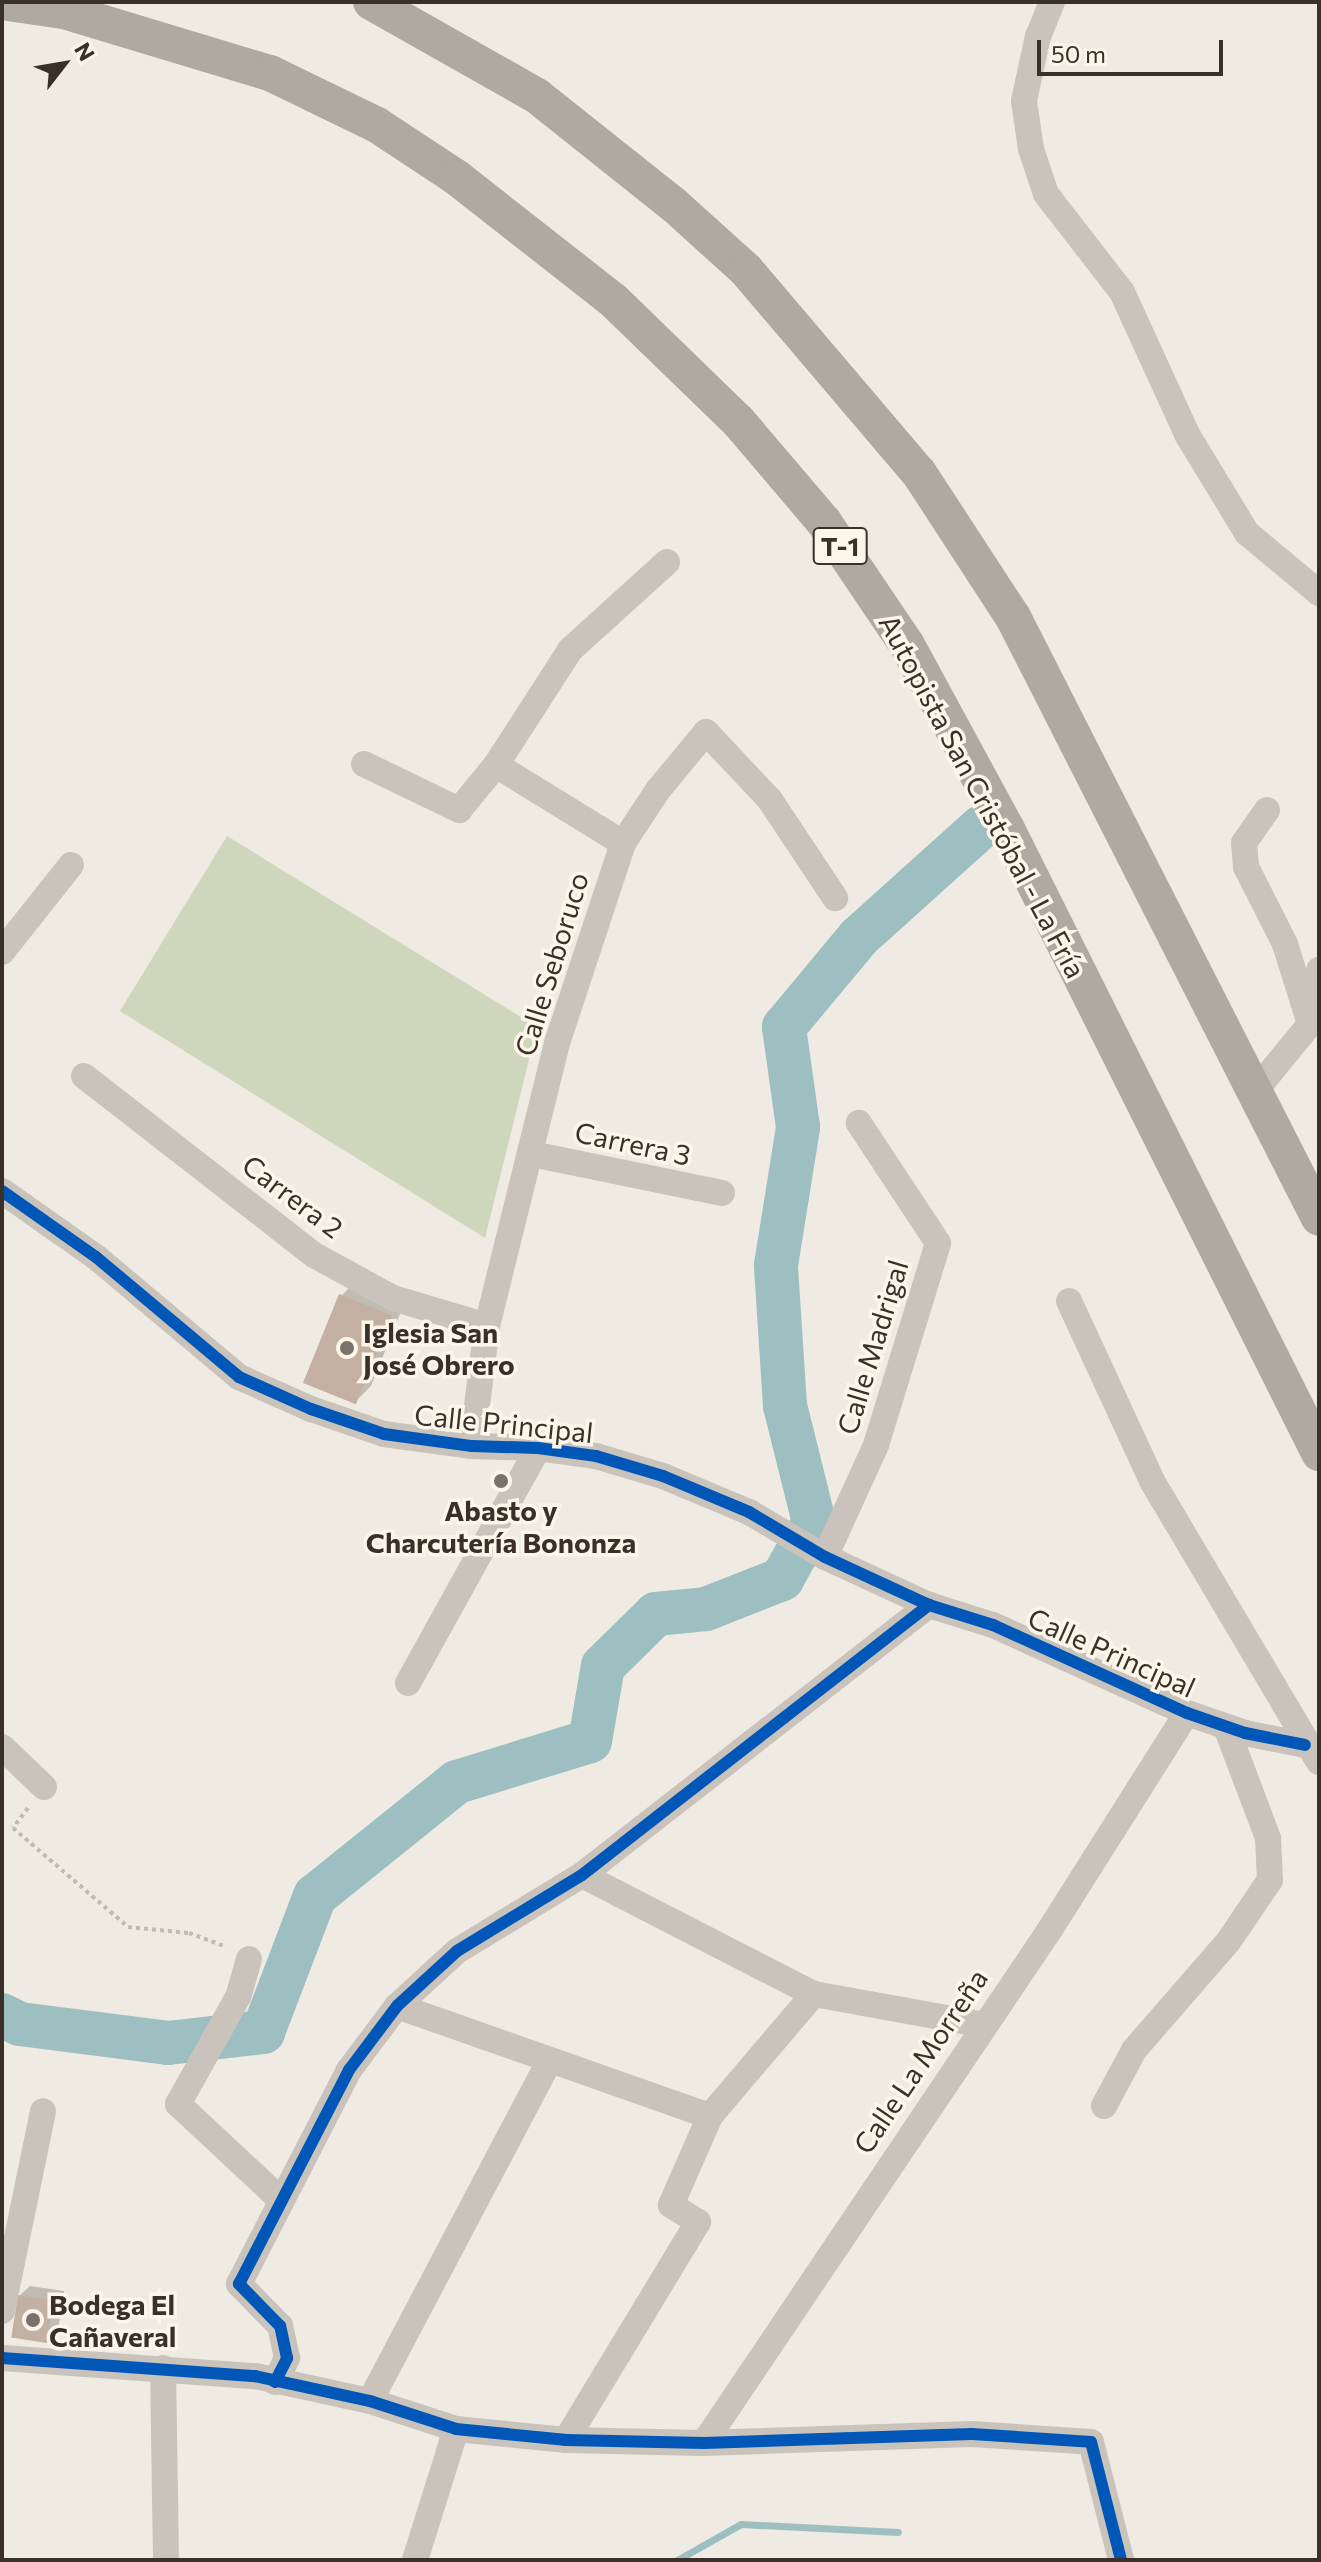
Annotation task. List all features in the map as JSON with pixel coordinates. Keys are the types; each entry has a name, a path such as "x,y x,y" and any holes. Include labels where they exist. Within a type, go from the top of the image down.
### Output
{"highway":[{"name":"Autopista San Cristóbal - La Fría","path":"2,2 64,11 270,73 377,125 456,177 613,300 749,433 824,522 907,645 1007,829 1319,1453"},
{"path":"371,2 537,96 673,204 746,270 919,473 1013,617 1319,1218"}],"street":[{"path":"1052,2 1038,36 1024,101 1031,149 1046,194 1122,292 1188,436 1247,533 1319,593"},
{"path":"364,764 459,810 496,765 570,650 667,562"},
{"name":"Calle Seboruco","path":"472,1446 487,1326 558,1040 623,843 706,732 770,800 835,898"},
{"path":"496,765 623,843"},
{"path":"1267,810 1244,843 1246,867 1285,944 1310,1024"},
{"path":"2,952 71,865"},
{"path":"1255,1091 1310,1024 1319,970"},
{"name":"Carrera 2","path":"84,1076 314,1255 393,1298 487,1326"},
{"name":"Calle Madrigal","path":"825,1557 876,1445 938,1243 859,1123"},
{"name":"Carrera 3","path":"532,1154 722,1193"},
{"name":"Calle Principal","path":"2,1191 96,1257 239,1377 384,1434 472,1446 538,1448 596,1456 663,1476 749,1512 825,1557 929,1605 993,1625 1187,1713 1226,1727 1314,1747"},
{"path":"1069,1301 1152,1481 1314,1747"},
{"path":"408,1683 538,1448"},
{"path":"275,2382 287,2358 280,2326 239,2284 281,2200 305,2164 349,2070 397,2006 457,1951 582,1875 929,1605"},
{"name":"Calle La Morreña","path":"704,2443 985,2025 1187,1713"},
{"path":"1104,2106 1134,2050 1228,1942 1270,1880 1268,1838 1226,1727"},
{"path":"2,1747 44,1787"},
{"path":"582,1875 814,1994 985,2025"},
{"path":"249,1959 239,1995 178,2104 281,2200"},
{"path":"566,2440 698,2222 671,2205 710,2116 814,1994"},
{"path":"397,2006 548,2063 710,2116"},
{"path":"370,2401 548,2063"},
{"path":"2,2311 43,2111"},
{"path":"2,2358 163,2368 275,2382 370,2401 456,2429 566,2440 704,2443 972,2434 1091,2442 1121,2560"},
{"path":"163,2368 166,2560"},
{"path":"415,2560 456,2429"}],"path":[{"path":"44,1787 13,1828 67,1879 128,1927 189,1933 249,1959"}],"green space":[{"path":"227,836 537,1027 485,1238 120,1011"}],"building":[{"name":"Iglesia San José Obrero","path":"339,1294 392,1315 356,1404 303,1383"},
{"name":"Bodega El Cañaveral","path":"18,2295 54,2301 47,2343 11,2337"}],"waterway":[{"path":"2,2015 20,2024 168,2043 263,2032 315,1896 457,1782 590,1741 603,1666 656,1614 706,1609 782,1579 814,1522 785,1406 776,1265 798,1127 784,1027 859,937 981,827"},
{"path":"677,2560 741,2524 898,2532"}],"cycle path":[{"path":"2,1191 96,1257 239,1377 311,1409 384,1434 472,1446 538,1448 596,1456 663,1476 749,1512 825,1557 929,1605 993,1625 1187,1713 1245,1733 1305,1745"},
{"path":"275,2382 287,2358 280,2326 239,2284 349,2070 397,2006 457,1951 582,1875 929,1605"},
{"path":"2,2358 255,2376 370,2401 456,2429 566,2440 704,2443 972,2434 1091,2442 1121,2560"}],"place":[{"name":"Iglesia San José Obrero","path":"347,1348"},
{"name":"Abasto y Charcutería Bononza","path":"501,1481"},
{"name":"Bodega El Cañaveral","path":"33,2320"}]}
